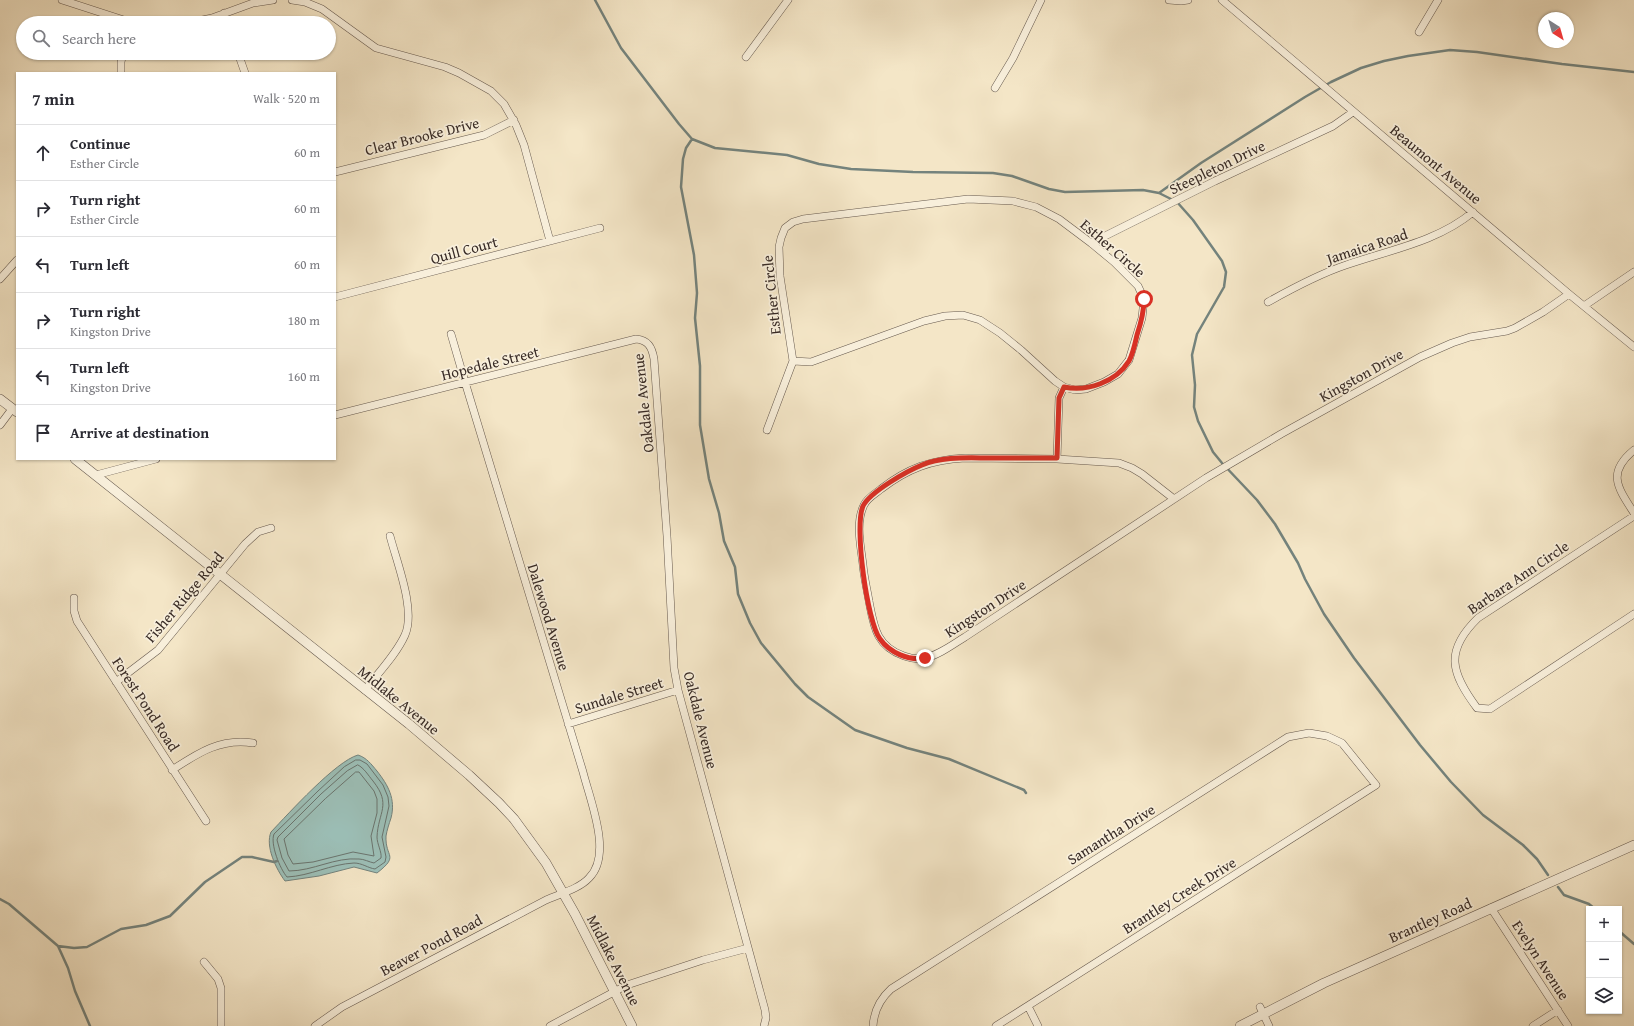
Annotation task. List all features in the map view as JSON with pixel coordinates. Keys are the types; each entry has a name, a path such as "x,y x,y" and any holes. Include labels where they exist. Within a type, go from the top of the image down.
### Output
{"street":[{"path":"62,0 111,16"},
{"path":"217,16 253,3 273,0"},
{"path":"292,0 305,2 322,9 332,16"},
{"path":"746,57 788,0"},
{"path":"996,88 1013,58 1041,0"},
{"path":"1169,0 1188,0"},
{"name":"Beaumont Avenue","path":"1222,0 1568,294 1634,347"},
{"path":"1419,32 1438,0"},
{"path":"336,19 376,48 459,73 490,91 504,104 514,120 524,145 550,240"},
{"path":"121,60 121,72"},
{"path":"240,60 245,72"},
{"name":"Steepleton Drive","path":"1091,242 1215,181 1333,126 1353,112"},
{"name":"Clear Brooke Drive","path":"336,172 484,135 514,120"},
{"name":"Esther Circle","path":"767,430 793,361 780,276 779,247 785,228 793,222 803,219 968,199 1002,200 1028,205 1046,211 1059,219 1091,242 1138,286 1144,299 1142,318 1130,360 1118,374 1104,382 1086,389 1075,390 1064,387"},
{"name":"Jamaica Road","path":"1268,302 1311,279 1344,265 1426,240 1463,220 1473,212"},
{"name":"Quill Court","path":"336,297 600,228"},
{"path":"0,279 16,261"},
{"path":"1584,306 1634,272"},
{"name":"Kingston Drive","path":"1174,499 1132,468 1112,463 1057,458 965,458 931,462 903,474 868,500 864,505 860,520 860,536 864,576 874,627 880,640 898,654 920,659 938,653 1174,499 1280,434 1420,357 1470,337 1507,331 1543,312 1568,294"},
{"path":"793,361 811,362 924,321 945,316 963,315 980,320 1000,333 1055,381 1064,387 1059,398 1057,458"},
{"name":"Dalewood Avenue","path":"452,334 598,829 599,856 596,870 589,879 577,887 563,892"},
{"name":"Hopedale Street","path":"336,416 636,339 642,339 649,344"},
{"name":"Oakdale Avenue","path":"649,344 654,359 667,536 674,668 678,690 765,1010 764,1025"},
{"path":"0,399 15,410 0,425"},
{"path":"1634,450 1620,463 1617,477 1618,486 1634,514"},
{"name":"Midlake Avenue","path":"76,460 365,690 463,770 499,803 514,819 534,845 563,892 632,1026"},
{"path":"96,475 152,460"},
{"name":"Barbara Ann Circle","path":"1634,514 1478,618 1466,629 1457,647 1455,669 1464,690 1477,708 1490,709 1634,614"},
{"name":"Fisher Ridge Road","path":"116,682 158,650 252,536 258,532 271,528"},
{"path":"365,690 396,650 404,636 409,618 408,604 390,536"},
{"name":"Forest Pond Road","path":"74,598 74,612 77,621 206,821"},
{"name":"Sundale Street","path":"568,724 678,690"},
{"name":"Samantha Drive","path":"873,1026 877,1006 883,996 891,989 1288,737 1309,732 1327,736 1342,743 1376,785"},
{"path":"172,770 209,748 225,744 253,743"},
{"name":"Brantley Creek Drive","path":"996,1026 1376,785"},
{"name":"Brantley Road","path":"1240,1026 1262,1010 1634,845"},
{"name":"Beaver Pond Road","path":"315,1026 342,1007 563,892"},
{"name":"Evelyn Avenue","path":"1491,908 1568,1026"},
{"path":"550,1026 627,985 748,948"},
{"path":"204,962 218,980 221,988 221,1026"},
{"path":"1028,1006 1038,1026"},
{"path":"1262,1010 1270,1026"},
{"path":"1533,1026 1558,1010"}],"water":[{"path":"358,755 371,764 377,771 388,787 392,798 391,818 386,836 387,849 390,856 388,863 377,873 354,867 319,876 285,881 275,864 270,850 269,844 271,832 326,777 349,759"}],"waterway":[{"path":"595,0 621,48 679,124 692,139 715,148 787,155 819,164 851,169 913,172 993,173 1012,176 1049,189 1065,192 1143,190 1159,193 1173,200"},
{"path":"1159,193 1201,163 1305,97 1331,82 1361,68 1384,61 1450,50 1477,52 1634,72"},
{"path":"692,139 686,148 683,159 681,187 694,255 697,293 695,318 700,366 700,425 709,479 719,513 724,541 735,567 738,594 750,623 761,643 795,684 808,697 855,730 907,748 949,759 1024,790 1026,793"},
{"path":"1177,202 1193,220 1222,261 1226,272 1224,287 1197,334 1192,355 1195,385 1194,407 1198,421 1213,452 1257,500 1275,524 1298,563 1324,614 1354,658 1420,745 1451,782 1483,815 1523,845 1537,859 1548,875"},
{"path":"58,946 74,948 87,947 121,929 146,925 170,916 205,882 242,857 252,857 274,862 277,861"},
{"path":"1558,887 1564,895 1591,906"},
{"path":"0,899 9,904 58,946 90,1026"},
{"path":"1622,934 1634,944"}],"route":[{"path":"925,658 920,659 898,654 880,640 874,627 864,576 860,536 860,520 864,505 890,482 922,464 951,458 1057,458 1059,398 1064,387 1075,390 1086,389 1104,382 1118,374 1130,360 1142,318 1144,299"}]}
